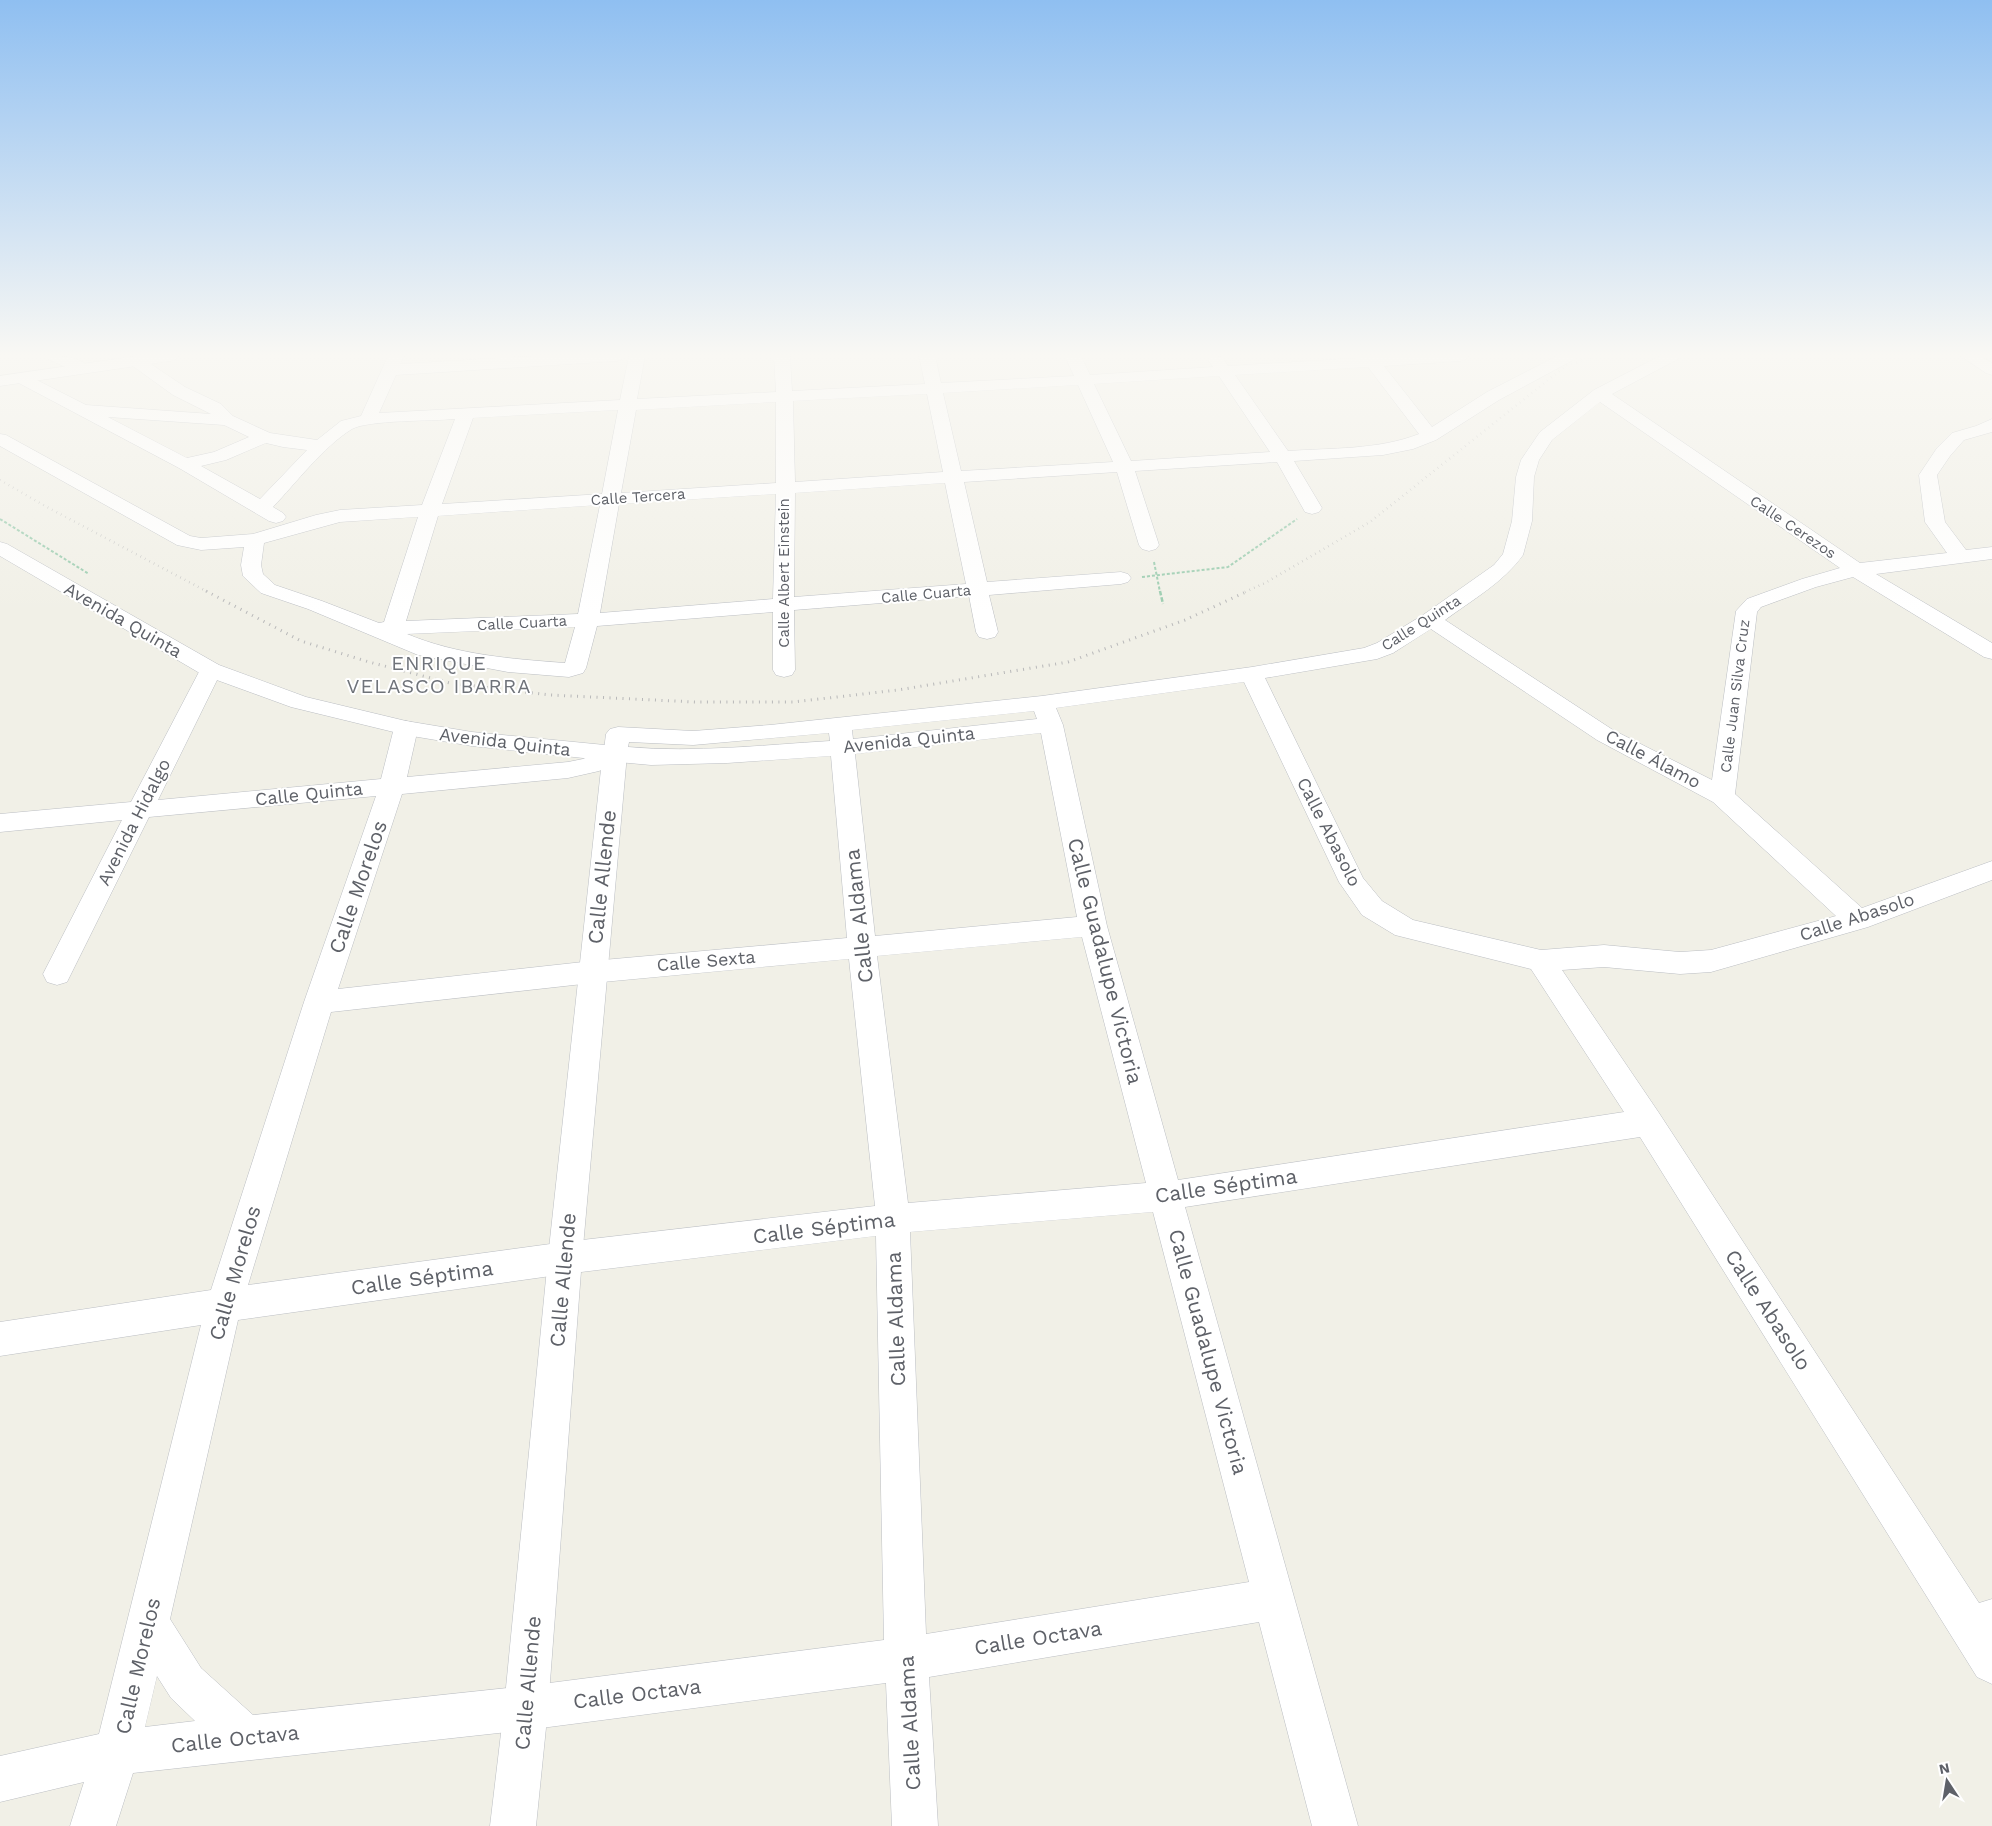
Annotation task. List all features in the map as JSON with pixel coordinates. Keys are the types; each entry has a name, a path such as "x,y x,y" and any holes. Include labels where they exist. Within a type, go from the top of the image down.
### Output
{"street":[{"path":"4,441 184,541 201,544 255,540"},
{"path":"142,441 262,508 272,516 285,520 323,519"},
{"path":"185,464 220,456 254,441"},
{"path":"279,441 321,446"},
{"path":"262,508 327,441"},
{"path":"456,441 383,629 435,652 508,665 559,670 575,668 588,620 621,441"},
{"name":"Calle Albert Einstein","path":"784,670 782,605 785,441"},
{"path":"944,441 987,632"},
{"path":"1113,441 1124,466 1149,545"},
{"path":"1272,441 1312,508"},
{"name":"Calle Tercera","path":"255,540 323,519 340,516 1283,457 1383,450 1417,441"},
{"name":"Calle Quinta","path":"1046,714 1252,674 1369,654 1385,648 1431,620 1500,569 1513,555 1522,521 1525,477 1530,460 1543,441"},
{"name":"Calle Cerezos","path":"1669,441 1856,570 1992,652"},
{"path":"1952,441 1928,475 1935,522 1961,557"},
{"name":"Calle Cuarta","path":"255,540 251,565 253,576 268,589 383,629 588,620 1120,578"},
{"name":"Avenida Quinta","path":"0,548 211,670 299,702 406,728 522,746 616,744 651,757 728,756 841,736 1046,714"},
{"name":"Calle Juan Silva Cruz","path":"1722,796 1746,611 1754,603 1809,583 1856,570 1961,557 1988,556"},
{"name":"Calle Álamo","path":"1431,620 1605,735 1722,796 1858,920"},
{"name":"Avenida Hidalgo","path":"57,974 211,670"},
{"name":"Calle Abasolo","path":"1252,674 1352,882 1372,908 1404,928 1541,961 1604,956 1680,963 1711,961 1858,920 1992,870"},
{"name":"Calle Guadalupe Victoria","path":"1046,714 1093,926 1335,1826"},
{"name":"Calle Morelos","path":"93,1826 117,1752 224,1304 319,1002 392,786 406,728"},
{"name":"Calle Aldama","path":"841,736 862,946 893,1219 906,1659 914,1826"},
{"name":"Calle Quinta","path":"0,823 568,770 590,765 616,744"},
{"name":"Calle Allende","path":"514,1826 565,1258 616,744"},
{"name":"Calle Sexta","path":"319,1002 592,972 1093,926"},
{"name":"Calle Abasolo","path":"1541,961 1981,1623 1992,1662"},
{"name":"Calle Séptima","path":"0,1339 224,1304 565,1258 893,1219 1165,1196 1648,1122"},
{"name":"Calle Octava","path":"0,1779 117,1752 526,1708 906,1659 1274,1599"},
{"path":"148,1623 186,1683 245,1738"}],"path":[{"path":"1120,578 1228,567 1312,508"},
{"name":"Avenida Quinta","path":"0,519 95,577"},
{"path":"1149,545 1158,575 1163,604"}],"railway":[{"path":"1245,592 1265,583 1370,522 1471,441"},
{"path":"0,480 45,506 208,592"},
{"path":"206,591 301,641 369,662 450,683 550,695 695,702 793,702 898,690 1068,662 1185,620 1248,591"}],"district":[{"name":"ENRIQUE VELASCO IBARRA","path":"439,674"}]}
